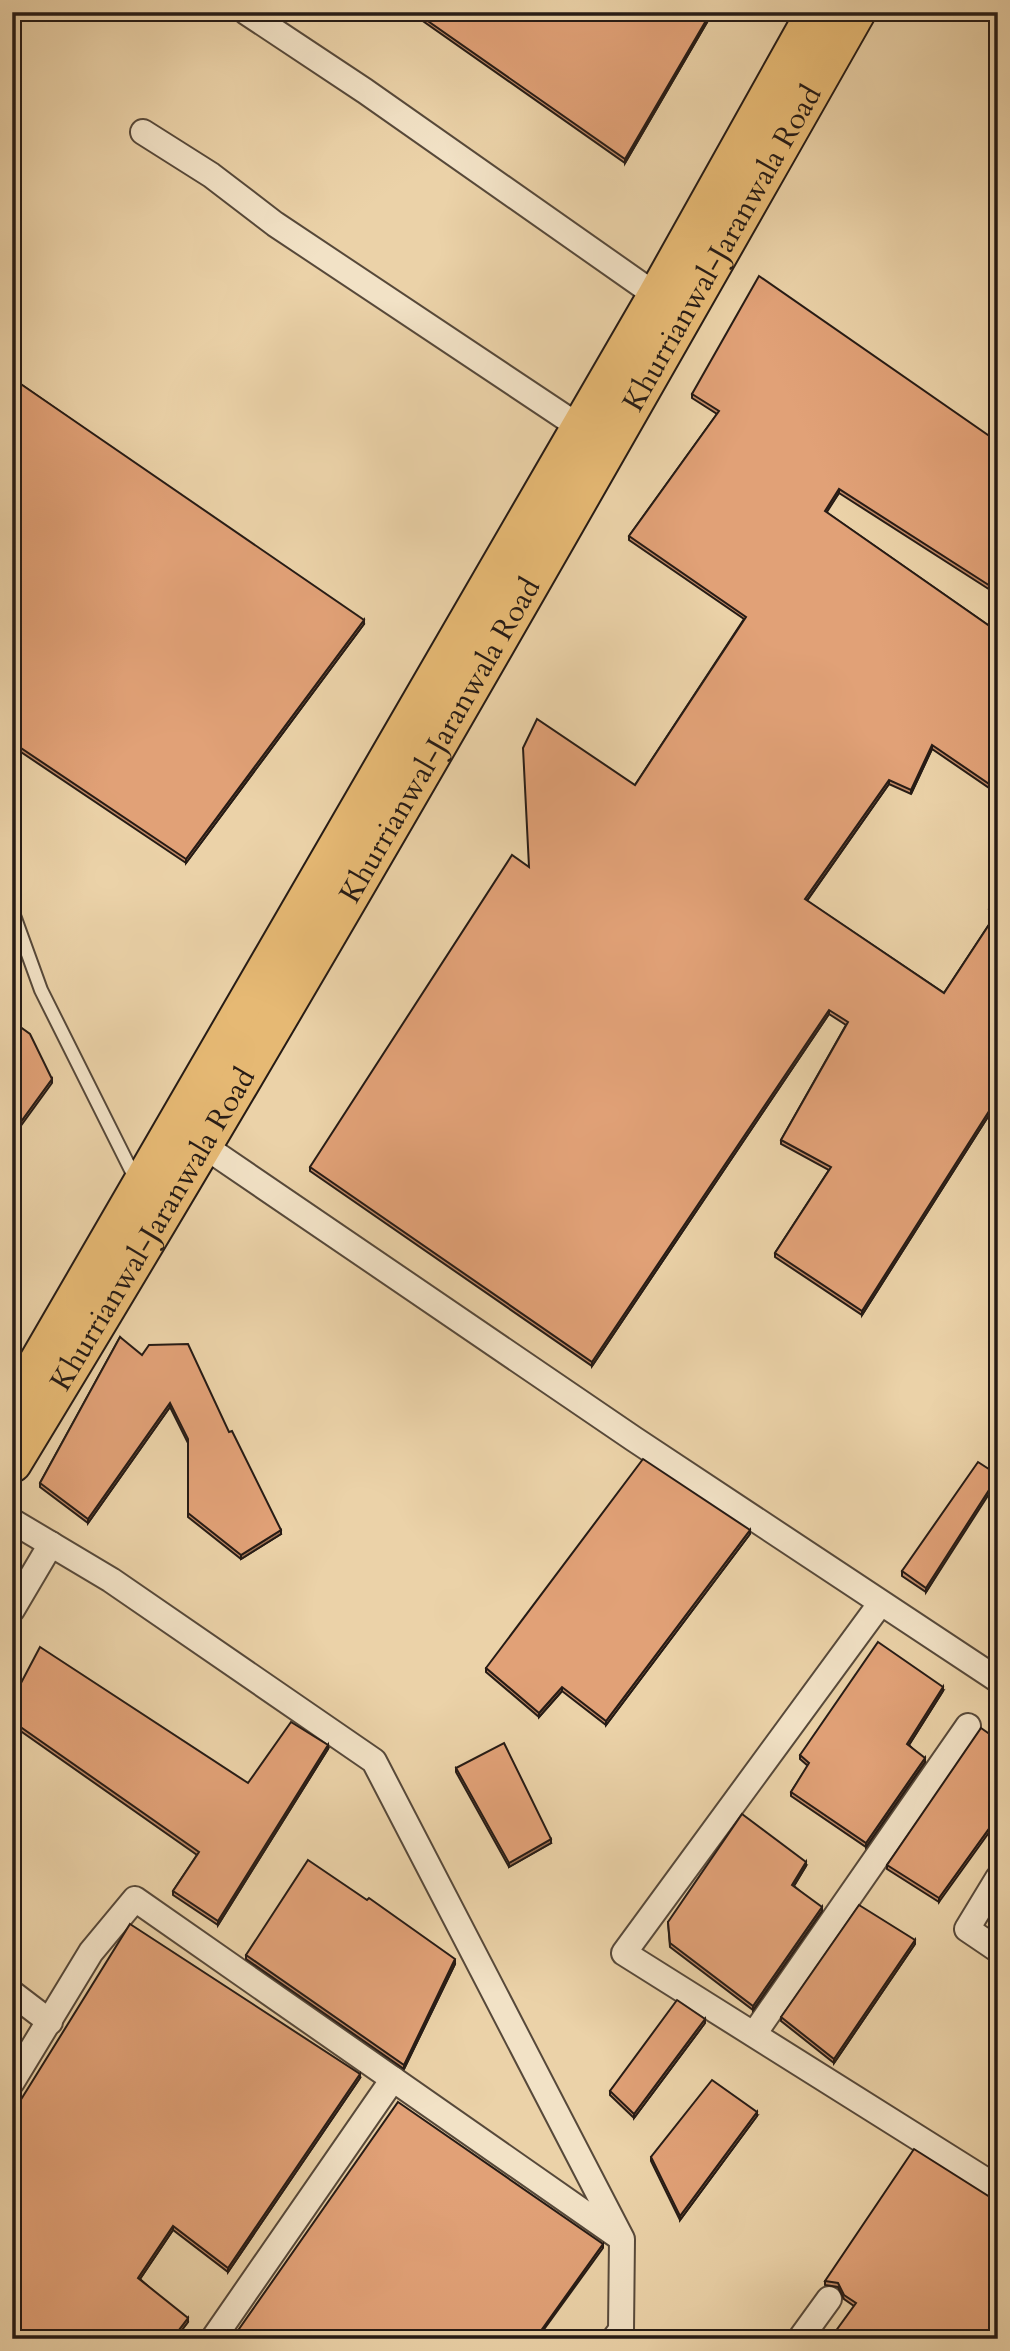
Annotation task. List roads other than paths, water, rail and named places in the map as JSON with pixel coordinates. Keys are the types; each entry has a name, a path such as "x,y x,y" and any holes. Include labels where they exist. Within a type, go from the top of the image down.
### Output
{"main road":[{"name":"Khurrianwal-Jaranwala Road","path":"12,1463 188,1136 581,428 816,12"},
{"name":"Khurrianwal-Jaranwala Road","path":"12,1408 139,1186 188,1136 654,372 856,12"}],"street":[{"path":"247,12 365,91 657,296"},
{"path":"143,132 211,175 275,224 581,428"},
{"path":"188,1136 880,1604 998,1680"},
{"path":"12,1521 111,1580 374,1761 622,2239 621,2330 614,2339"},
{"path":"12,1610 51,1544"},
{"path":"880,1604 624,1953 998,2188"},
{"path":"754,2034 968,1726"},
{"path":"998,1878 967,1929 998,1950"},
{"path":"12,2082 91,1952 135,1899 622,2239"},
{"path":"12,1993 50,2022"},
{"path":"214,2339 393,2079"},
{"path":"800,2339 829,2299"}],"lane":[{"path":"12,910 41,990 139,1186"}]}
